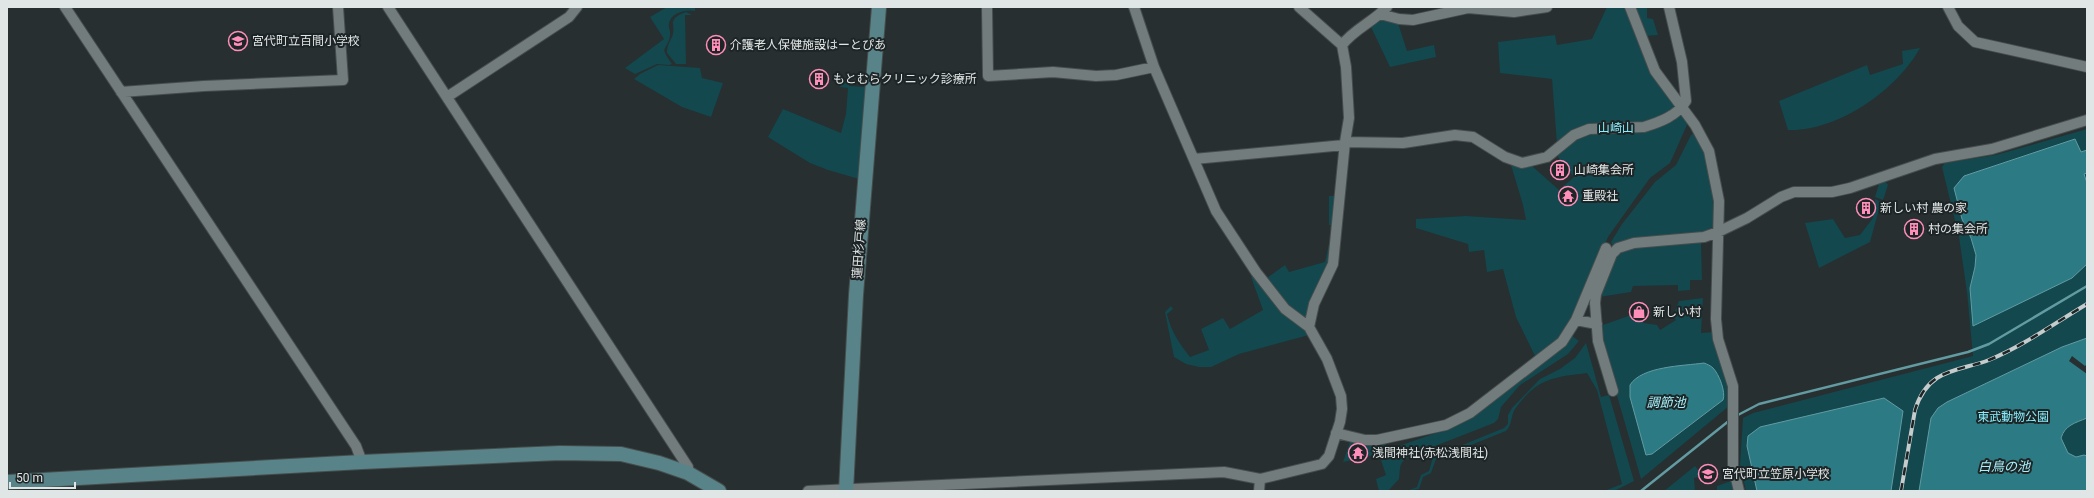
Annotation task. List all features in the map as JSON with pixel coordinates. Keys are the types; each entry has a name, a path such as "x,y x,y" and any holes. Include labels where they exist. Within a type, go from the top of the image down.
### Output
{"street":[{"path":"65,7 352,440 362,462"},
{"path":"121,92 204,86 342,80 338,7"},
{"path":"388,7 688,467 688,473"},
{"path":"448,97 569,17 577,7"},
{"name":"蓮田杉戸線","path":"846,490 856,295 879,7"},
{"path":"986,7 988,76 1054,72 1096,76 1116,75 1154,67"},
{"path":"808,491 904,488 1224,472 1260,479 1312,468 1322,464 1329,456 1342,409 1341,396 1329,364 1309,327 1285,309 1256,272 1216,211 1154,67 1134,7"},
{"path":"1299,7 1342,45 1346,67 1349,118 1333,264 1314,304 1309,327"},
{"path":"1342,45 1350,35 1384,10 1399,19 1413,20 1468,8 1514,12 1547,7"},
{"path":"1630,7 1655,71 1699,132 1709,151 1718,189 1716,319 1718,338 1732,386 1733,466 1739,491"},
{"path":"1194,159 1345,144 1403,143 1455,135 1473,137 1505,157 1522,163 1547,157 1574,135 1581,132 1598,128 1644,127 1677,113 1686,101 1682,62 1669,7"},
{"path":"1948,7 1958,26 1975,42 2087,67"},
{"path":"1613,391 1598,341 1596,294 1612,254 1618,248 1634,243 1704,237 1747,218 1781,197 1794,192 1832,192 1850,188 1935,159 1992,149 2087,120"},
{"path":"1336,433 1364,440 1377,440 1439,427 1461,418 1557,346 1576,320 1606,248"},
{"path":"1576,320 1597,324"},
{"path":"7,482 31,486 362,462 560,453 621,454 659,462 688,473 719,491"},
{"path":"1259,491 1260,479"}],"green space":[{"path":"667,7 695,7 695,11 688,10 676,14 669,23 670,36 664,51 672,64 657,64 635,74 625,68 664,39 650,17"},
{"name":"山崎山","path":"1607,7 1626,8 1650,71 1687,119 1687,125 1670,163 1650,178 1608,237 1572,318 1563,333 1554,343 1535,356 1516,317 1503,269 1487,272 1484,250 1469,252 1468,244 1416,228 1416,219 1466,216 1526,220 1511,165 1513,163 1524,167 1532,166 1559,190 1574,177 1558,157 1552,79 1500,73 1498,42 1555,35 1557,45 1592,39"},
{"path":"1637,7 1647,7 1647,18 1653,19 1658,35 1644,36 1635,10"},
{"path":"686,12 692,15 685,15 686,64 676,64 667,53 667,48 673,33 674,20 676,17"},
{"path":"1381,18 1398,23 1407,51 1434,45 1436,57 1390,67 1370,25"},
{"path":"1920,48 1910,64 1897,79 1864,106 1826,124 1807,129 1788,130 1779,101 1867,65 1870,75 1903,64 1902,51"},
{"path":"658,65 700,68 702,78 723,83 711,117 682,107 634,79 640,74"},
{"path":"846,79 849,79 849,86 866,87 859,179 810,163 768,137 783,109 841,133 846,114 848,88 840,87"},
{"name":"東武動物公園","path":"2087,129 2087,491 1746,491 1740,465 1743,418 1753,413 1973,356 1967,292 1959,237 1942,167 1945,163 1996,155"},
{"path":"1694,133 1700,144 1711,178 1713,227 1699,233 1612,245 1611,242 1622,224 1655,182 1676,165 1691,135"},
{"path":"1885,181 1888,185 1883,200 1875,197 1879,184"},
{"path":"1329,196 1337,196 1330,264 1309,335 1239,354 1211,367 1199,367 1186,364 1174,357 1165,312 1171,306 1173,309 1167,314 1171,326 1179,342 1190,357 1209,350 1201,329 1223,318 1230,329 1263,310 1251,277 1255,274 1261,282 1285,265 1289,272 1325,262 1329,244 1331,244 1332,225 1329,225"},
{"path":"1875,199 1881,202 1870,242 1819,268 1805,223 1833,219 1845,238 1860,235 1873,218"},
{"path":"1701,241 1702,280 1690,280 1690,290 1678,291 1678,285 1633,286 1631,292 1599,297 1616,256 1623,251 1644,246"},
{"path":"1703,298 1701,333 1713,332 1714,342 1729,388 1729,406 1641,479 1601,340 1600,326 1634,314 1644,323 1657,325 1660,330 1676,320 1673,316 1679,301","holes":["1719,404 1652,454 1646,455"]},
{"path":"1571,335 1579,341 1568,354 1520,385 1501,407 1498,419 1494,423 1412,455 1404,460 1400,467 1399,479 1388,491 1379,491 1376,479 1386,475 1379,454 1343,462 1351,439 1385,441 1388,450 1447,429"},
{"path":"1586,343 1601,397 1609,395 1634,481 1614,491 1604,491 1622,484 1597,390 1587,373 1555,378 1538,385 1530,391 1515,409 1510,426 1506,431 1436,459 1431,473 1423,477 1419,489 1407,491 1417,487 1421,475 1429,471 1433,457 1504,428 1508,424 1508,415 1512,408 1540,379 1560,369 1575,358"},
{"path":"1695,466 1703,476 1694,478 1695,491 1664,491"},
{"path":"1731,481 1733,491 1717,491 1717,486"}],"water":[{"path":"2075,139 2081,152 2087,150 2087,173 2084,174 2087,183 2087,264 2072,278 1973,326 1970,288 1976,255 1971,238 1962,219 1954,188 1964,176"},
{"name":"白鳥の池","path":"2087,338 2087,418 2068,427 2061,438 2068,453 2076,457 2084,455 2087,456 2087,491 1919,491 1931,418 1938,408 1947,402 2062,347"},
{"name":"調節池","path":"1704,363 1712,367 1718,374 1724,392 1723,400 1652,454 1646,455 1630,397 1630,385 1636,379 1653,370"},
{"path":"1884,398 1903,411 1891,491 1757,491 1747,446 1748,436 1760,427"}],"pier":[{"path":"2072,356 2085,366 2087,364 2087,374 2069,361"}],"waterway":[{"path":"1736,416 1759,404 1968,352 1989,344 2087,286"},
{"path":"1641,491 1730,420"}],"railway":[{"path":"1901,491 1915,410 1918,401 1926,388 1937,378 1949,372 1989,360 2014,348 2087,304"}],"place":[{"name":"宮代町立百間小学校","path":"238,41"},
{"name":"介護老人保健施設はーとぴあ","path":"716,45"},
{"name":"もとむらクリニック診療所","path":"819,79"},
{"name":"山崎集会所","path":"1560,170"},
{"name":"重殿社","path":"1568,196"},
{"name":"新しい村 農の家","path":"1866,208"},
{"name":"村の集会所","path":"1914,229"},
{"name":"新しい村","path":"1639,312"},
{"name":"浅間神社(赤松浅間社)","path":"1358,453"},
{"name":"宮代町立笠原小学校","path":"1708,474"}]}
